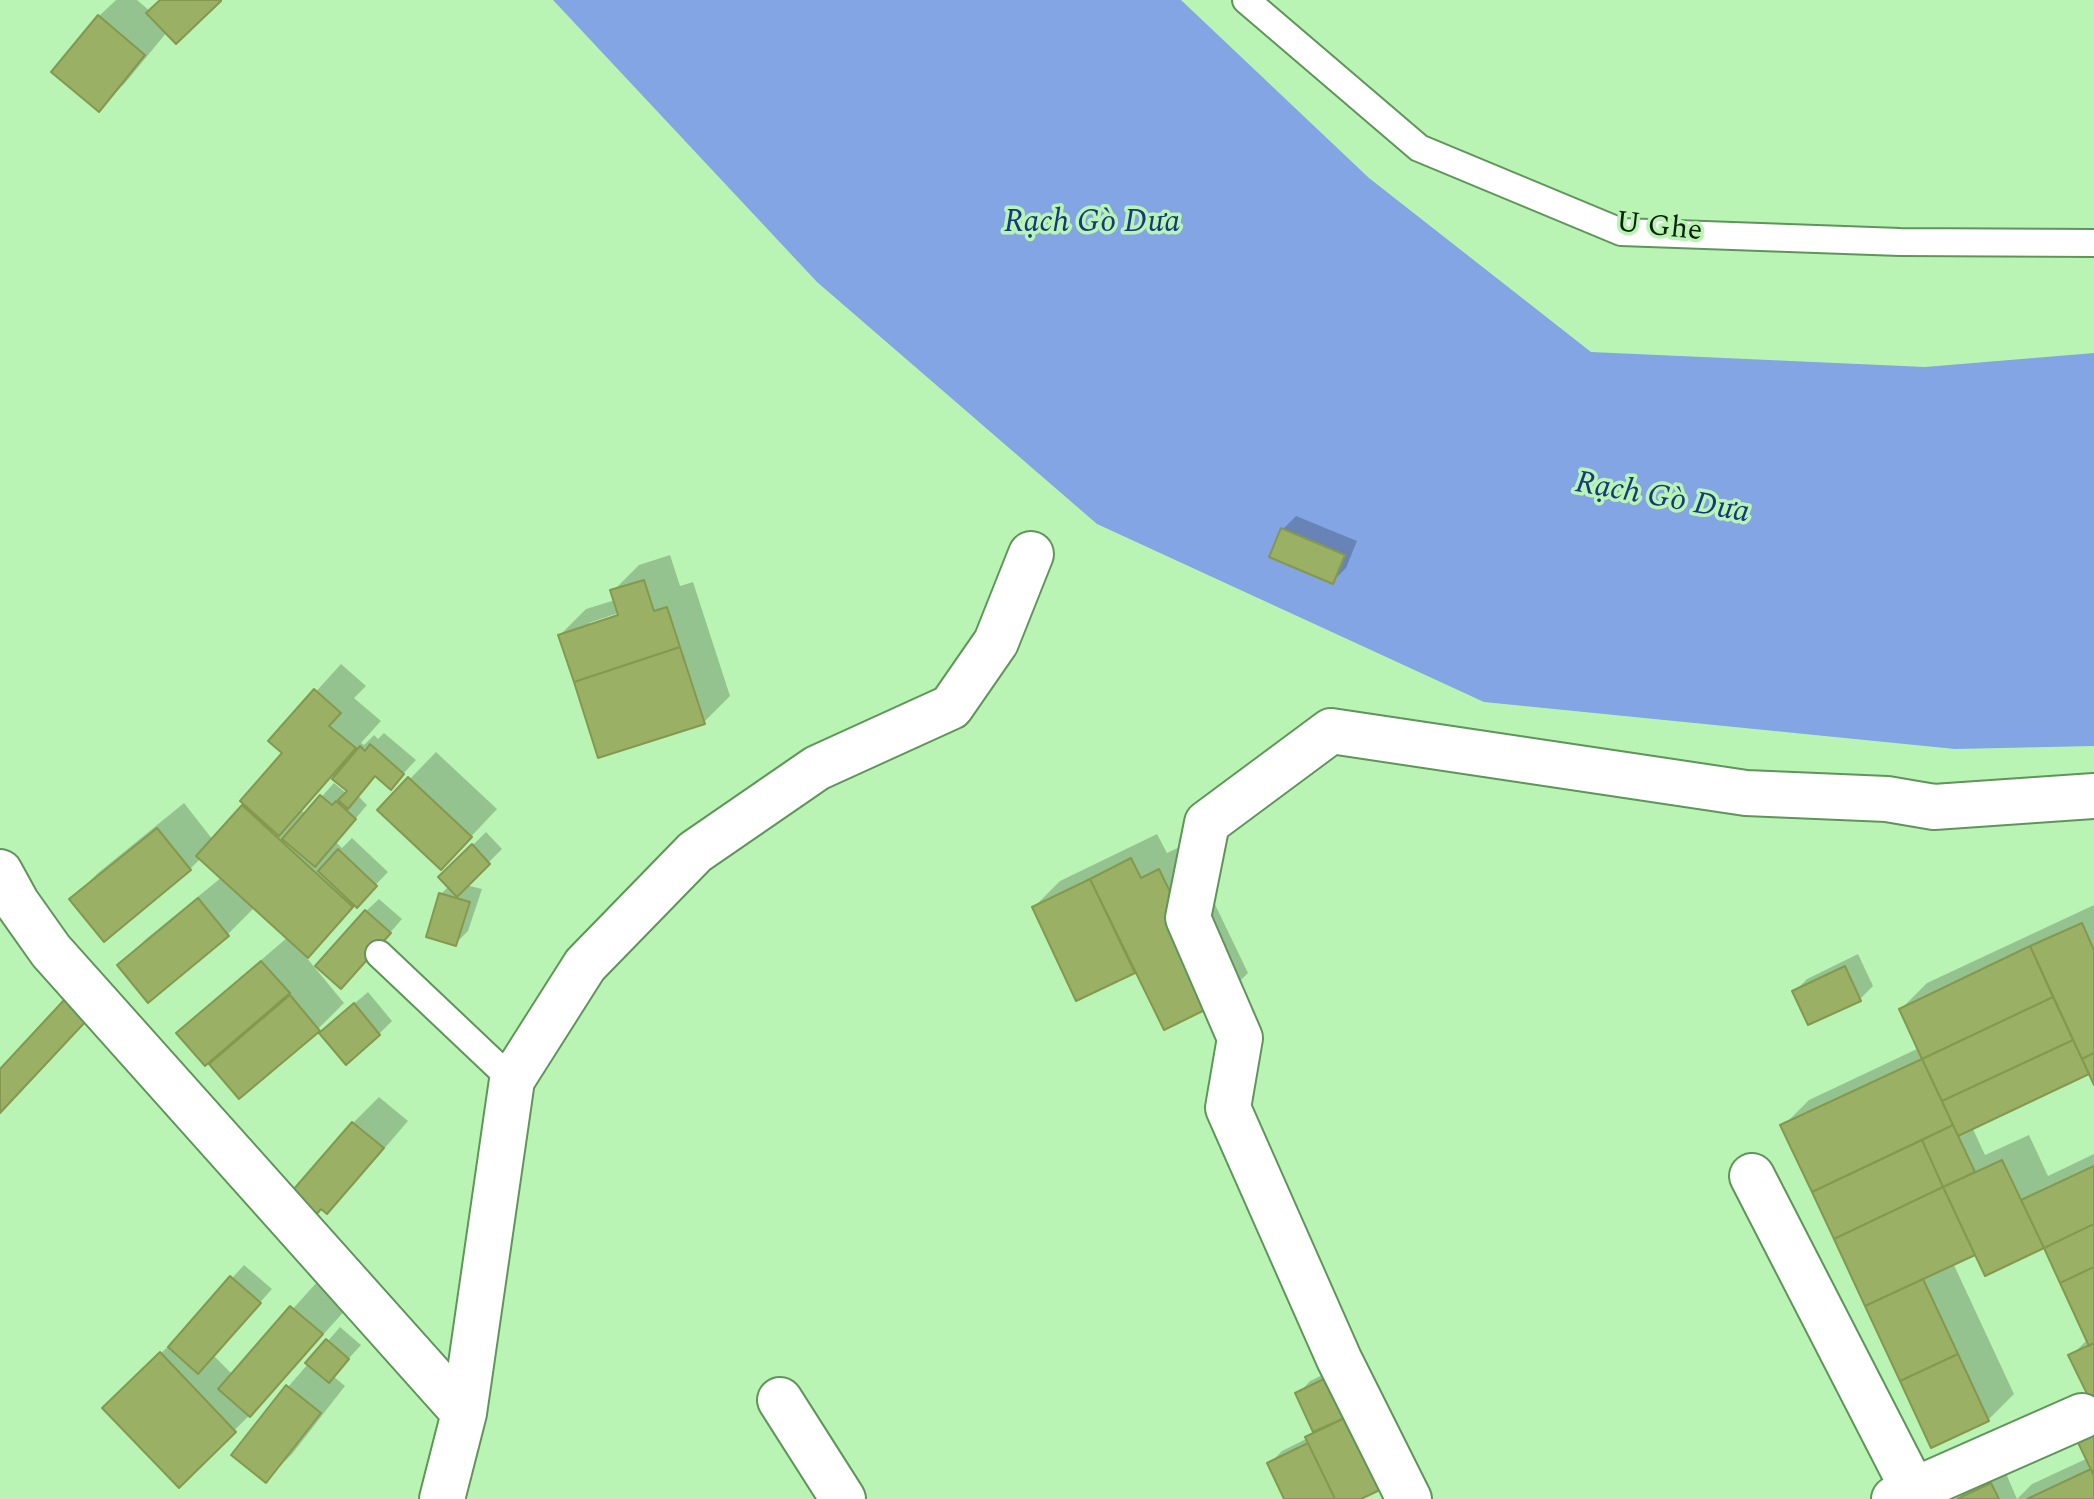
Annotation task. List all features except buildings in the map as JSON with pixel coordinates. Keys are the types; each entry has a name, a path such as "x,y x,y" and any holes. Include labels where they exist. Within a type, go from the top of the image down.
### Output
{"street":[{"path":"442,1499 464,1413 512,1080 585,965 695,852 817,768 951,707 996,642 1031,554"},
{"path":"1409,1499 1339,1359 1228,1108 1240,1038 1188,918 1207,823 1331,731 1746,793 1887,799 1934,807 2094,796"},
{"path":"0,872 17,903 51,951 464,1413"},
{"path":"1752,1176 1908,1496 2082,1416"},
{"path":"780,1400 843,1499"}],"lane":[{"name":"U Ghe","path":"1246,0 1419,148 1621,232 1900,242 2094,243"},
{"path":"379,954 512,1080"}],"water":[{"name":"Rạch Gò Dưa","path":"553,0 1181,0 1369,178 1591,352 1925,367 2094,353 2094,746 1955,749 1484,702 1097,524 817,282"}]}
